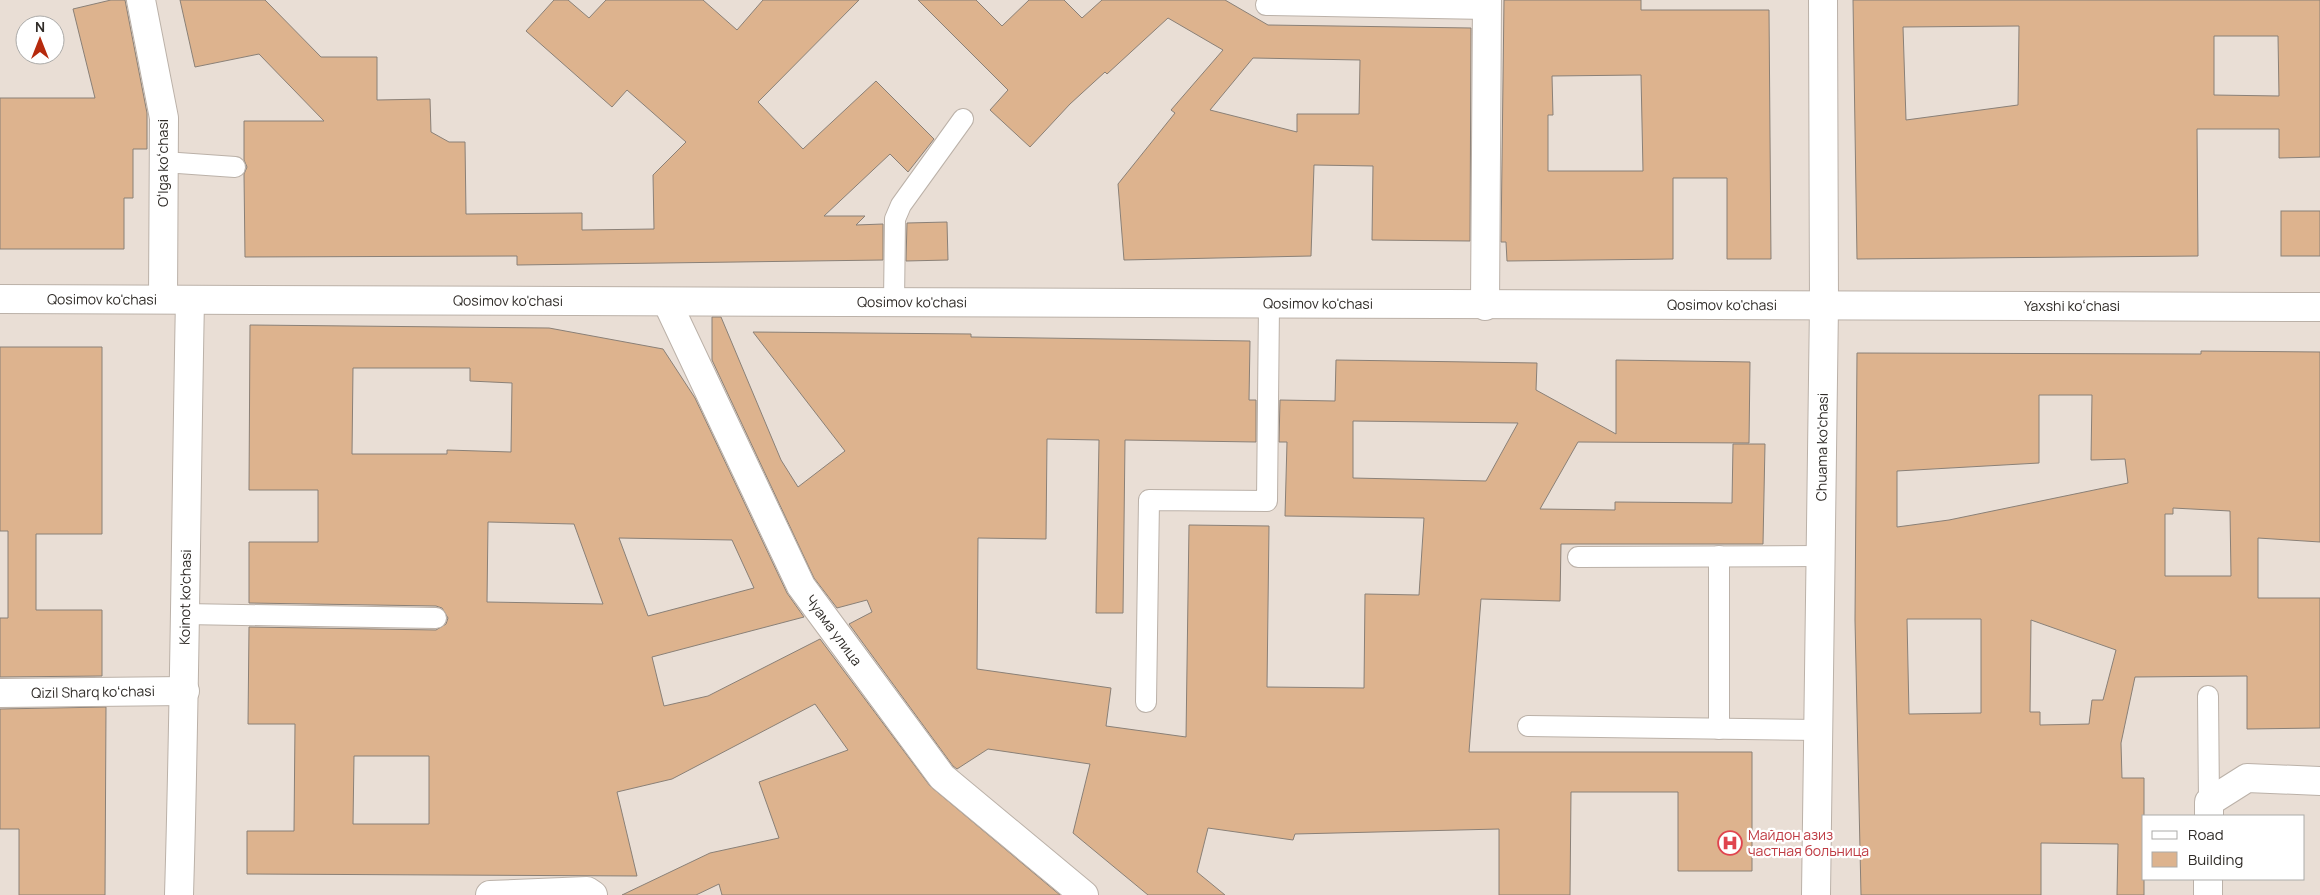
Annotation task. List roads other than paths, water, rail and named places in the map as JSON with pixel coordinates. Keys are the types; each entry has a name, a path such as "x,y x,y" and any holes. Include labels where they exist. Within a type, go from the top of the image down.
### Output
{"street":[{"name":"Oʻlga koʻchasi","path":"141,0 164,118 163,299"},
{"name":"Chuama ko'chasi","path":"1816,895 1824,305 1823,0"},
{"path":"1485,306 1487,4"},
{"name":"Qosimov ko'chasi","path":"0,299 1485,306 1824,305"},
{"name":"Koinot ko'chasi","path":"179,895 185,691 184,614 190,300"},
{"name":"Чуама улица","path":"667,302 801,586 942,777 1084,895"},
{"name":"Yaxshi koʻchasi","path":"1824,305 2320,307"},
{"name":"Qizil Sharq koʻchasi","path":"0,693 185,691"},
{"path":"2209,809 2247,778 2320,780"},
{"path":"2208,880 2208,895"},
{"path":"490,895 587,891 593,895"}],"lane":[{"path":"1266,5 1487,4"},
{"path":"894,303 895,219 901,205 963,119"},
{"path":"164,162 235,167"},
{"path":"1146,702 1149,500 1266,502 1269,305"},
{"path":"1719,556 1719,729"},
{"path":"1578,557 1820,556"},
{"path":"184,614 436,618"},
{"path":"2208,696 2209,809"},
{"path":"1528,726 1818,730"}],"place":[{"name":"Майдон азиз частная больница","path":"1730,843"}]}
